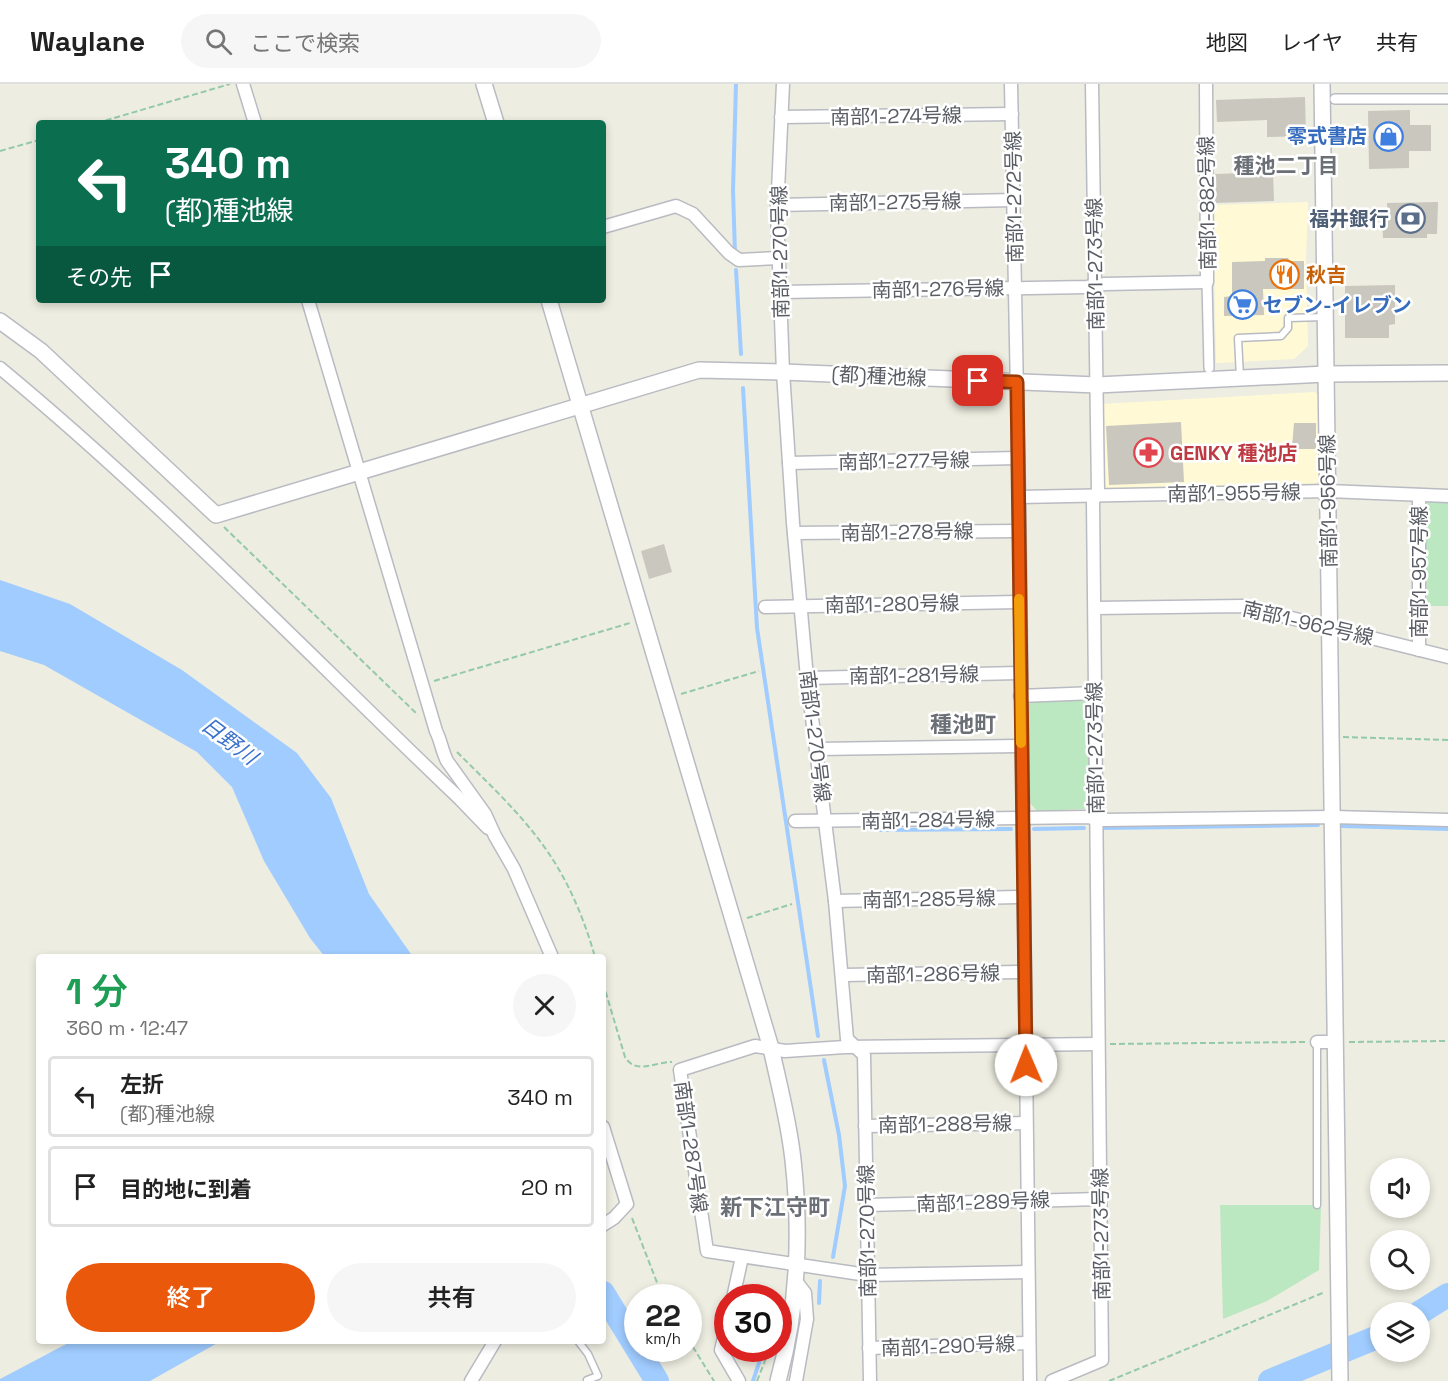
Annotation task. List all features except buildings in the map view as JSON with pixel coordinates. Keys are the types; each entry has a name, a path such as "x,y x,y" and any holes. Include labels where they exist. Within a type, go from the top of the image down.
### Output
{"street":[{"path":"243,84 254,120"},
{"path":"484,84 495,120"},
{"name":"南部1-270号線","path":"783,84 777,205 789,463 799,606 835,901 847,1039 864,1055 870,1381"},
{"name":"南部1-272号線","path":"1011,84 1016,288 1030,1381"},
{"name":"南部1-273号線","path":"1052,1381 1102,1360 1093,501 1098,491 1092,84"},
{"name":"南部1-882号線","path":"1095,286 1208,282 1206,84"},
{"name":"南部1-956号線","path":"1322,84 1340,1381"},
{"path":"1335,99 1448,99"},
{"name":"南部1-274号線","path":"781,117 1012,114"},
{"name":"南部1-275号線","path":"777,205 1014,200"},
{"path":"606,227 676,206 693,214 729,254 739,260 779,258"},
{"path":"1208,282 1209,368"},
{"name":"南部1-276号線","path":"780,292 1095,286"},
{"path":"309,303 422,685 447,761 485,814 518,877 551,954"},
{"path":"550,303 771,1048 784,1106 793,1157 798,1210 796,1273 786,1351 778,1381"},
{"name":"(都)種池線","path":"0,321 41,351 216,515 699,370 1097,385 1326,374 1448,373"},
{"path":"0,368 107,460 187,535 460,799 495,836"},
{"name":"南部1-277号線","path":"789,463 1018,458"},
{"name":"南部1-955号線","path":"1019,497 1328,491 1448,496"},
{"name":"南部1-957号線","path":"1419,495 1419,650"},
{"name":"南部1-278号線","path":"794,533 1019,531"},
{"name":"南部1-280号線","path":"765,607 1019,602"},
{"name":"南部1-962号線","path":"1095,608 1243,606 1448,657"},
{"name":"南部1-281号線","path":"807,678 1020,673"},
{"path":"1020,696 1095,693"},
{"path":"817,749 1021,746"},
{"name":"南部1-284号線","path":"795,821 1333,817 1448,820"},
{"name":"南部1-285号線","path":"835,901 1023,897"},
{"name":"南部1-286号線","path":"843,975 1024,972"},
{"path":"1317,1042 1336,1042"},
{"name":"南部1-287号線","path":"1027,1272 867,1275 796,1273 742,1257 707,1251 680,1070 755,1046 785,1051 857,1047 1098,1044"},
{"name":"南部1-288号線","path":"865,1126 1026,1123"},
{"path":"606,1137 627,1204 606,1223"},
{"name":"南部1-289号線","path":"867,1205 1100,1199"},
{"path":"736,1284 742,1257"},
{"path":"796,1273 805,1293 807,1319 796,1381"},
{"name":"南部1-290号線","path":"869,1348 1028,1343"},
{"path":"471,1381 493,1344"},
{"path":"728,1362 739,1381"}],"lane":[{"path":"1240,378 1238,338 1281,336 1288,328 1288,318 1325,317"},
{"path":"1317,1042 1317,1205"},
{"path":"580,1344 588,1354 598,1376 587,1380"}],"path":[{"path":"107,120 231,84"},
{"path":"0,151 36,141"},
{"path":"422,685 644,619"},
{"path":"666,698 759,671"},
{"path":"1332,737 1448,740"},
{"path":"732,922 792,904"},
{"path":"606,993 629,1064 636,1067 669,1061 676,1063 680,1070"},
{"path":"1336,1042 1448,1041"},
{"path":"1098,1044 1317,1042"},
{"path":"627,1204 658,1284"},
{"path":"1109,1381 1339,1291"},
{"path":"702,1362 714,1381"},
{"path":"757,1381 764,1362"}],"shaded area":[{"path":"1308,202 1306,259 1308,346 1294,359 1216,363 1213,205"},
{"path":"1315,392 1319,396 1319,480 1315,485 1102,490 1101,404"}],"green space":[{"path":"1429,501 1448,501 1448,606 1427,606 1425,505"},
{"path":"1082,697 1088,704 1090,803 1084,809 1037,811 1030,803 1028,705 1035,699"},
{"path":"1220,1205 1321,1205 1319,1270 1267,1301 1223,1319"}],"water":[{"name":"日野川","path":"0,580 70,604 182,670 297,753 331,798 369,894 411,954 323,954 310,938 264,861 232,787 197,752 44,665 0,651"},
{"path":"66,1344 216,1344 150,1381 0,1381"}],"waterway":[{"path":"735,254 733,190 736,84"},
{"path":"736,270 741,354"},
{"path":"743,388 757,628 818,1036"},
{"path":"1103,828 1318,825"},
{"path":"1342,826 1448,829"},
{"path":"1034,829 1084,828"},
{"path":"871,830 1011,829"},
{"path":"824,1060 839,1135 845,1186 833,1257"},
{"path":"819,1303 820,1281"},
{"path":"1430,1306 1448,1295"},
{"path":"606,1298 657,1381"},
{"path":"1270,1381 1370,1340"},
{"path":"753,1381 759,1362"}],"slow traffic":[{"path":"1019,599 1021,743"}],"place":[{"name":"零式書店","path":"1388,136"},
{"name":"福井銀行","path":"1410,219"},
{"name":"秋吉","path":"1285,275"},
{"name":"セブン-イレブン","path":"1242,305"},
{"name":"GENKY 種池店","path":"1149,453"}],"district":[{"name":"種池二丁目","path":"1286,166"},
{"name":"種池町","path":"963,724"},
{"name":"新下江守町","path":"775,1207"}],"route":[{"path":"978,381 1017,382 1026,1065"}]}
